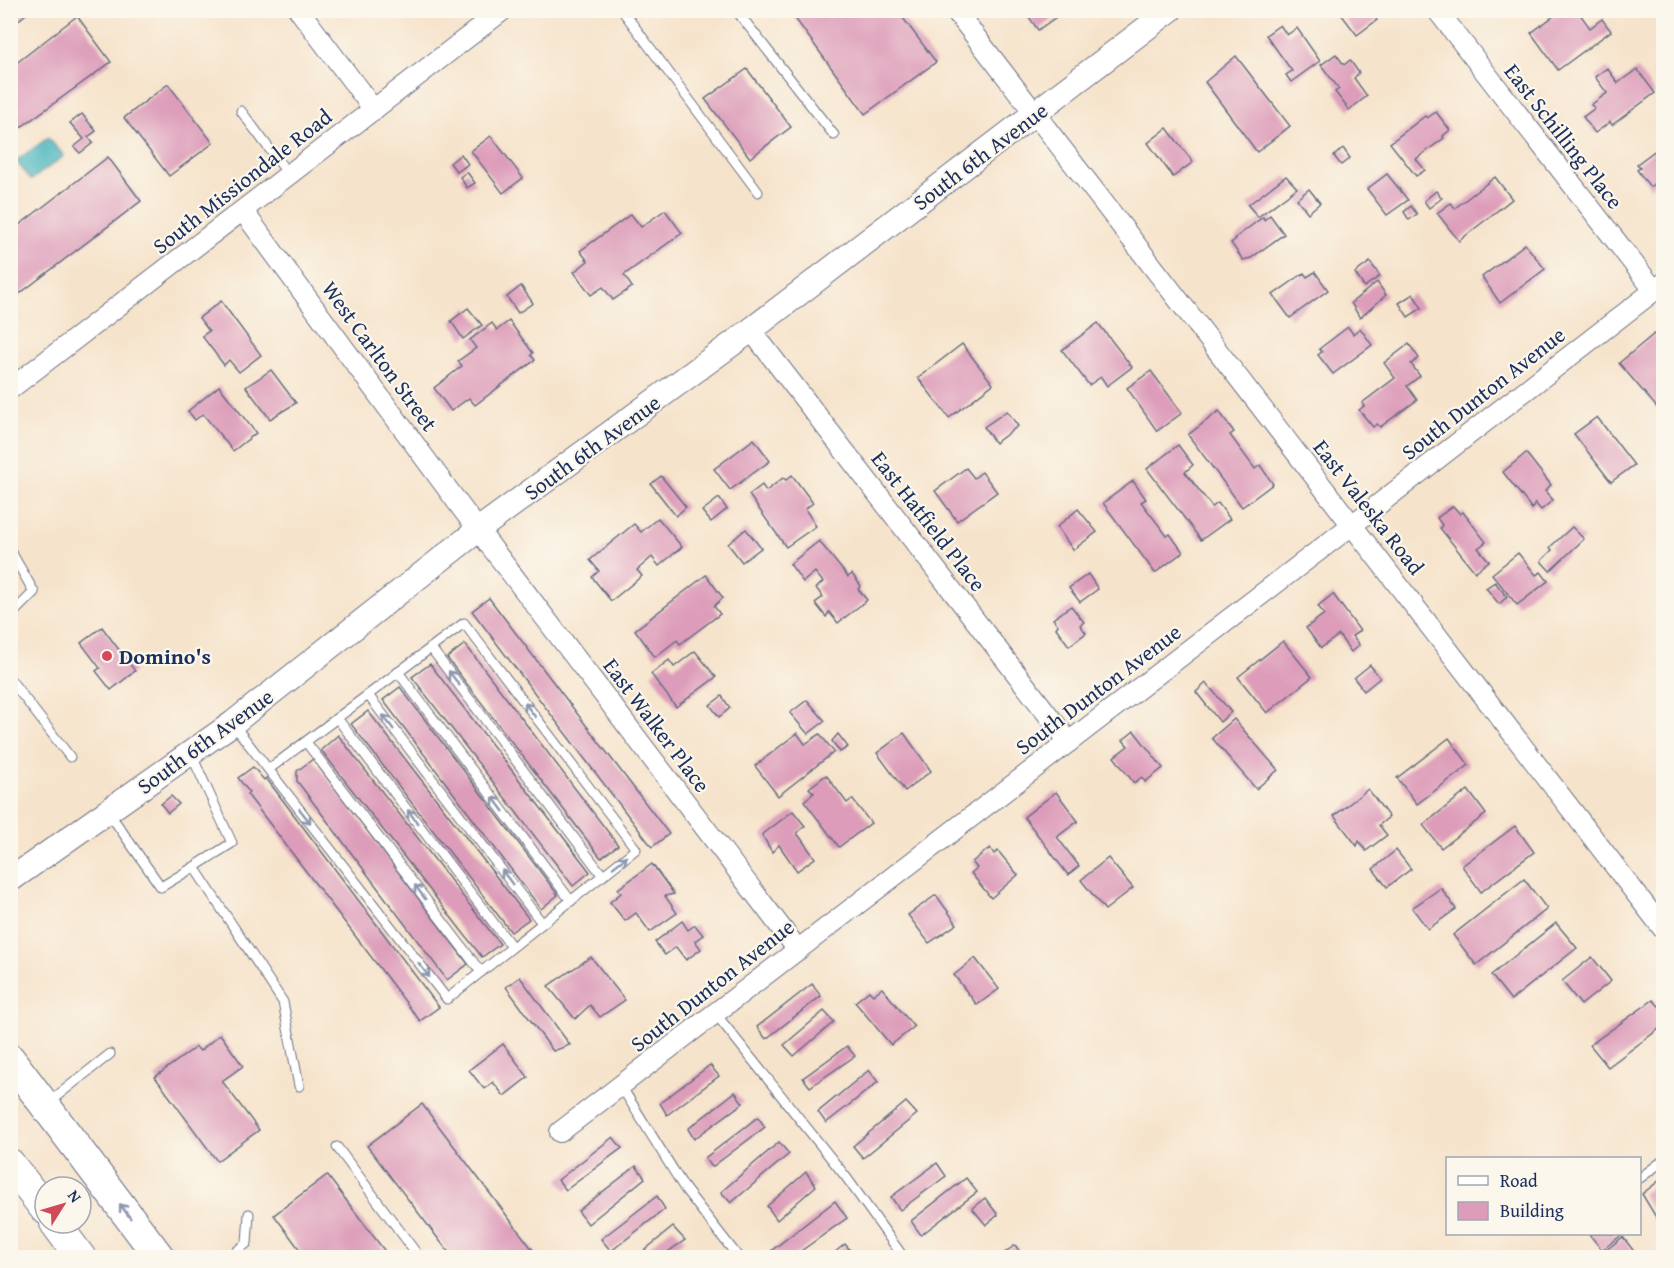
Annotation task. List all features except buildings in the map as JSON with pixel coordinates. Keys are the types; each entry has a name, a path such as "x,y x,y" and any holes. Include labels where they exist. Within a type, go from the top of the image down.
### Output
{"main road":[{"path":"10,1059 160,1257"},
{"path":"10,1164 33,1194"},
{"path":"64,1235 81,1257"}],"street":[{"path":"299,10 374,110"},
{"name":"South Missiondale Road","path":"10,389 503,10"},
{"name":"East Valeska Road","path":"955,10 1664,930"},
{"name":"South 6th Avenue","path":"10,880 232,723 478,530 751,330 1170,10"},
{"name":"East Schilling Place","path":"1437,10 1659,287"},
{"name":"West Carlton Street","path":"243,211 478,530"},
{"name":"South Dunton Avenue","path":"560,1132 1659,287"},
{"name":"East Hatfield Place","path":"751,330 1069,742"},
{"name":"East Walker Place","path":"478,530 798,950"}],"lane":[{"path":"622,10 758,192"},
{"path":"736,10 834,135"},
{"path":"241,111 289,175"},
{"path":"10,550 34,592 10,616"},
{"path":"232,723 447,999 636,849 464,623 269,769"},
{"path":"431,648 603,876"},
{"path":"398,672 571,901"},
{"path":"10,679 70,757"},
{"path":"368,695 542,923"},
{"path":"337,718 512,947"},
{"path":"306,742 481,972"},
{"path":"108,811 161,887 231,843 190,754"},
{"path":"194,867 283,1002 299,1086"},
{"path":"715,1014 846,1177 904,1257"},
{"path":"45,1105 110,1054"},
{"path":"621,1086 685,1189 739,1257"},
{"path":"337,1147 420,1257"},
{"path":"1641,1177 1664,1160"},
{"path":"228,1257 247,1243 249,1214"}],"water":[{"path":"48,138 64,156 31,180 16,161"}],"place":[{"name":"Domino's","path":"107,656"}]}
